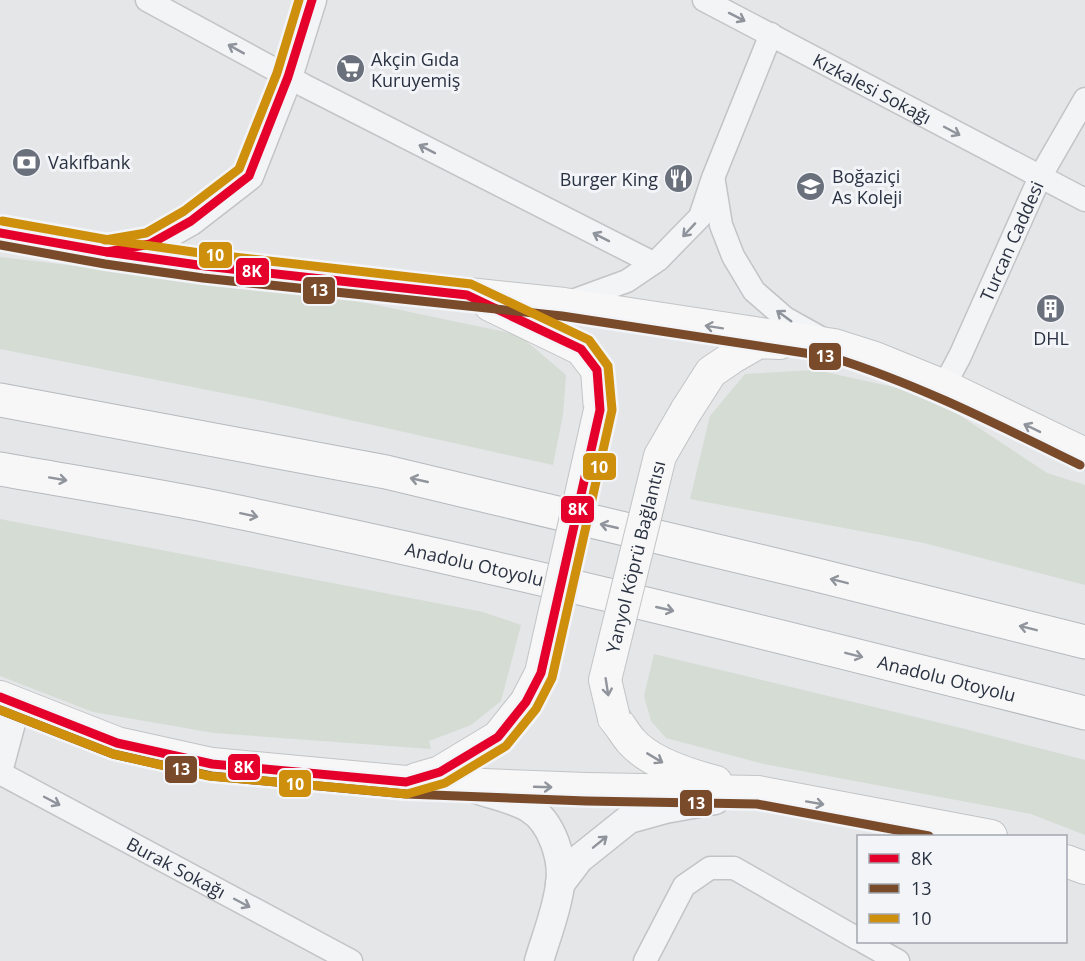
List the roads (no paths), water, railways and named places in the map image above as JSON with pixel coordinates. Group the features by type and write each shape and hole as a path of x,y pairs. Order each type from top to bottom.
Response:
{"highway":[{"path":"0,400 386,472 1085,642"},
{"name":"Anadolu Otoyolu","path":"0,469 201,505 366,539 796,640 1085,713"}],"main road":[{"path":"0,233 205,266 564,304 834,345 875,358 944,386 1085,454"},
{"path":"406,782 440,772 498,737 526,702 541,673 600,410 597,370 581,349 467,295"},
{"name":"Yanyol Köprü Bağlantısı","path":"758,792 689,775 653,758 632,741 614,718 605,680 660,456 711,372 759,342 834,345"},
{"path":"8,700 117,743 212,764 463,785 758,792 981,835"},
{"path":"1067,862 1085,868"}],"street":[{"path":"147,0 288,77 653,263"},
{"path":"107,252 150,244 191,221 249,176 288,77 312,0"},
{"name":"Kızkalesi Sokağı","path":"704,0 1085,200"},
{"path":"564,304 627,281 653,263 700,217 713,178 771,34"},
{"name":"Turcan Caddesi","path":"944,386 960,356 1040,177 1085,99"},
{"path":"713,178 721,225 733,256 754,291 785,318 834,345"},
{"path":"0,764 8,700"},
{"name":"Burak Sokağı","path":"0,773 351,961"},
{"path":"463,785 528,808 542,819 551,831 559,860 561,884"},
{"path":"539,961 561,884 579,859 629,819 665,808 758,792"},
{"path":"645,961 684,886 710,868 734,868 857,938"},
{"path":"866,943 898,961"}],"place":[{"name":"Akçin Gıda Kuruyemiş","path":"350,69"},
{"name":"Vakıfbank","path":"27,162"},
{"name":"Burger King","path":"679,179"},
{"name":"Boğaziçi As Koleji","path":"811,186"},
{"name":"DHL","path":"1051,309"}]}
